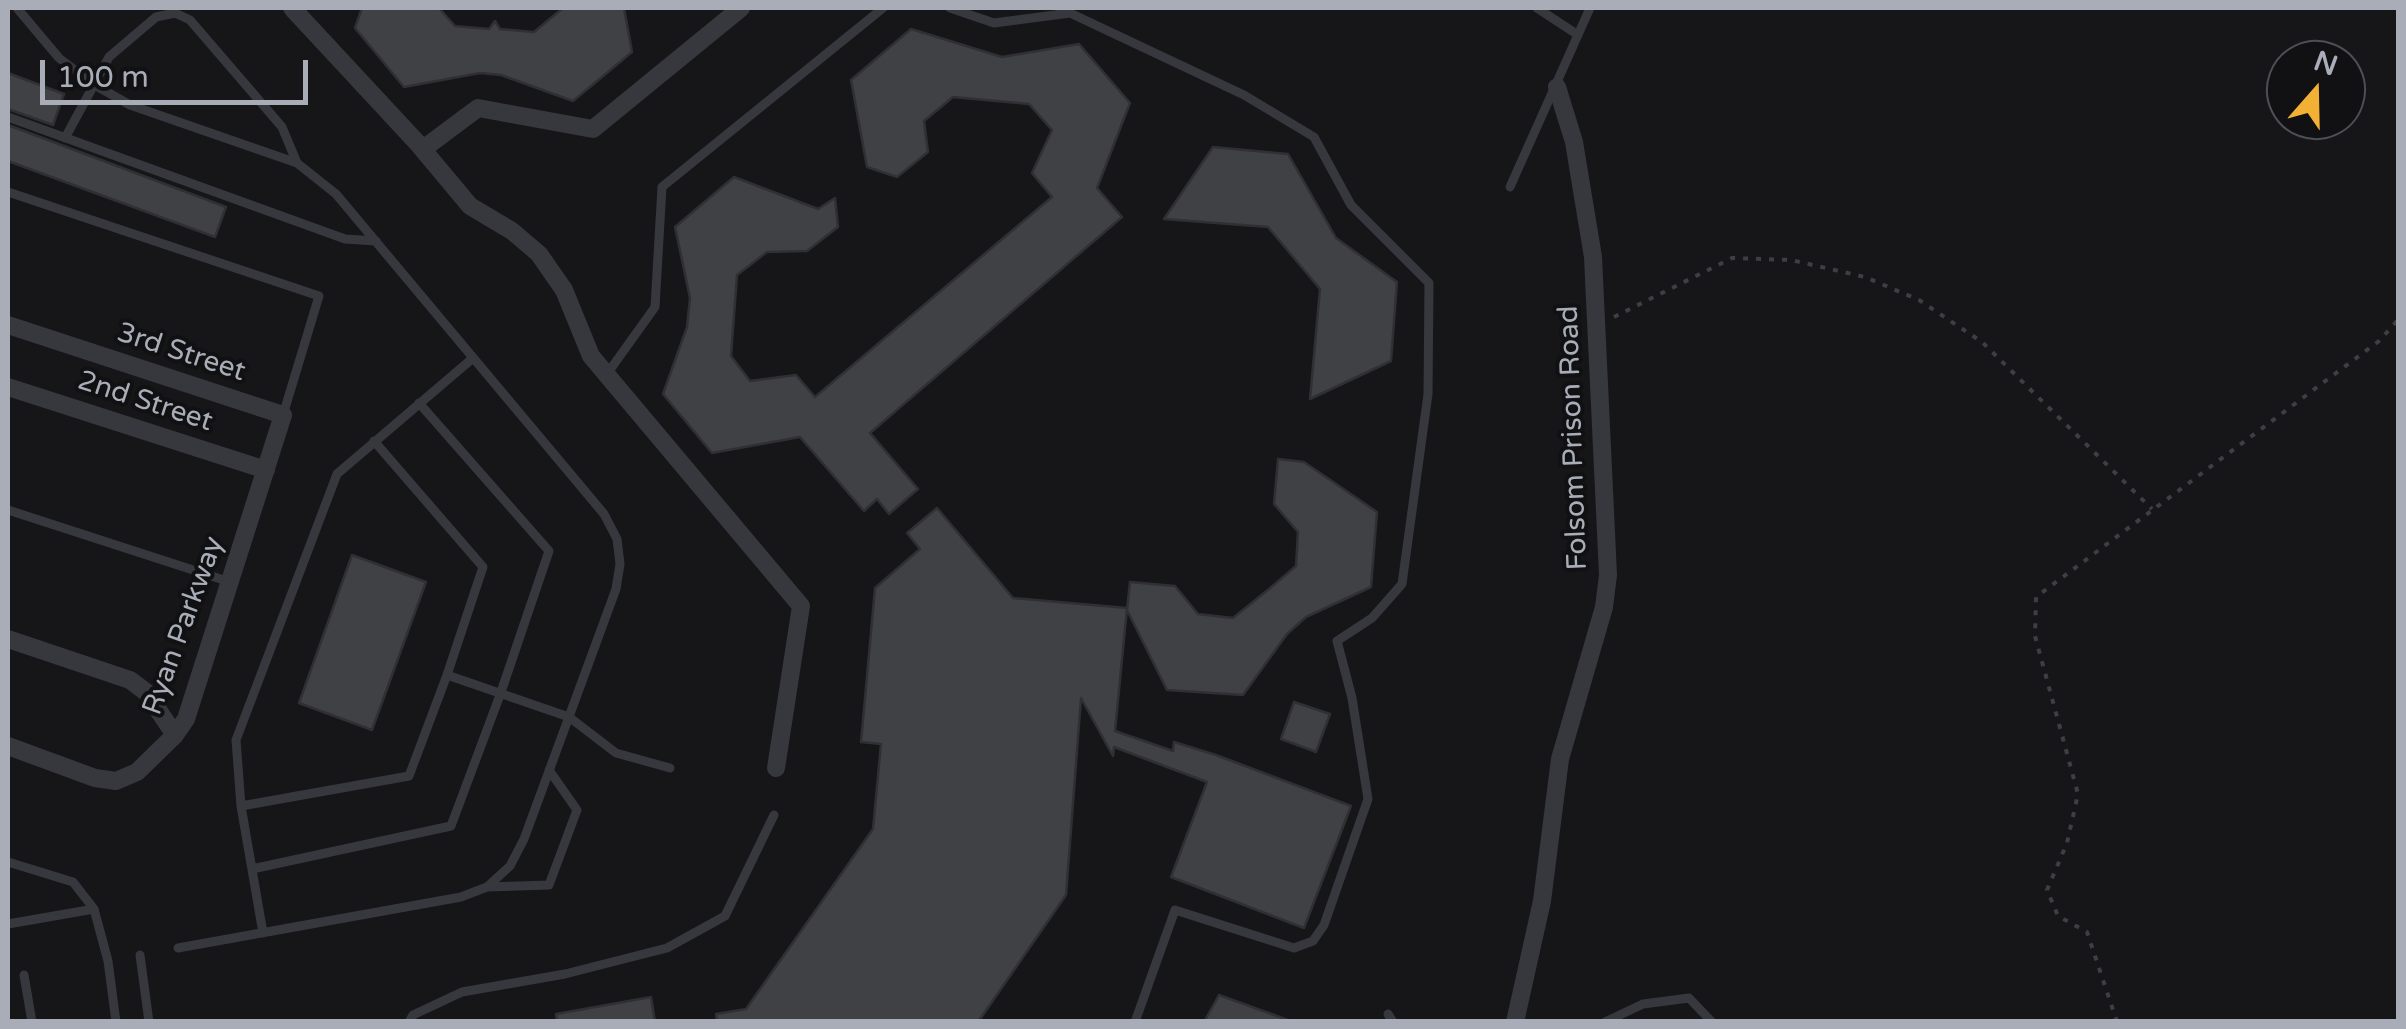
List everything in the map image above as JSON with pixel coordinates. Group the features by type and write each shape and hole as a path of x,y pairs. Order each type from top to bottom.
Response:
{"street":[{"path":"292,8 470,206 512,231 539,254 564,290 591,356 801,606 776,768"},
{"path":"414,140 424,149 478,108 592,129 740,8"},
{"name":"Folsom Prison Road","path":"1515,1022 1542,902 1560,759 1594,643 1608,575 1597,326 1586,199 1557,86"},
{"name":"3rd Street","path":"8,325 283,415"},
{"name":"2nd Street","path":"8,387 266,470"},
{"path":"266,470 283,415"},
{"name":"Ryan Parkway","path":"8,746 95,778 116,781 137,772 175,735 186,719 266,470"},
{"path":"8,639 130,680 146,692 175,735"}],"lane":[{"path":"17,8 59,58 93,84 130,105 297,163 336,194 604,514 617,539 620,564 616,588 510,866 487,887"},
{"path":"607,374 655,308 662,187 882,8"},
{"path":"950,8 994,22 1070,14 1244,94 1314,137 1351,205 1429,283 1428,394 1402,584 1372,618 1338,641 1352,698 1368,799 1324,925 1313,942 1294,948 1174,910 1135,1022"},
{"path":"1537,8 1578,35"},
{"path":"1510,187 1590,8"},
{"path":"66,138 93,84 121,47 156,17 174,13 190,20 282,127 297,163"},
{"path":"8,116 345,240 376,241"},
{"path":"8,192 319,296 283,415"},
{"path":"263,933 241,806 236,740 338,474 474,358"},
{"path":"252,869 452,826 500,695 548,551 419,403"},
{"path":"241,806 410,776 447,675 483,566 374,441"},
{"path":"8,510 230,582"},
{"path":"447,675 569,717 616,753 670,768"},
{"path":"178,948 461,896 487,887 548,885 577,810 549,770"},
{"path":"409,1022 412,1015 462,992 564,974 667,948 725,916 774,815"},
{"path":"8,862 74,882 94,909 108,960 116,1022"},
{"path":"8,924 94,909"},
{"path":"140,955 150,1022"},
{"path":"24,975 32,1022"},
{"path":"1605,1022 1644,1004 1688,998 1712,1022"}],"path":[{"path":"1597,326 1732,258 1791,260 1865,276 1919,300 1982,342 2152,508"},
{"path":"2117,1022 2087,932 2058,916 2047,890 2066,843 2078,794 2035,636 2036,597 2044,586 2379,340 2398,320"}],"building":[{"path":"362,8 439,8 455,26 489,29 495,21 500,29 534,32 563,8 624,8 632,52 573,101 501,75 480,73 404,87 355,28"},
{"path":"911,29 1002,57 1079,44 1130,103 1097,188 1122,217 870,433 918,489 889,514 877,499 864,511 800,437 712,453 663,394 687,327 690,298 675,227 734,177 818,209 835,198 838,227 807,251 767,252 737,275 731,356 750,381 796,375 815,397 1052,197 1032,173 1052,130 1029,104 953,97 924,121 928,152 897,177 867,167 851,80"},
{"path":"8,73 64,94 53,125 8,109"},
{"path":"8,125 226,207 215,237 8,161"},
{"path":"1213,147 1288,154 1336,238 1397,282 1391,361 1310,399 1320,289 1268,227 1164,219"},
{"path":"1278,459 1304,462 1377,512 1371,587 1306,617 1287,634 1243,695 1167,690 1127,610 1130,582 1175,586 1198,614 1233,618 1269,589 1296,566 1298,532 1274,504"},
{"path":"937,508 1013,598 1127,608 1115,731 1173,751 1174,742 1216,755 1351,806 1304,928 1171,877 1207,782 1114,747 1113,756 1081,698 1066,895 978,1022 717,1022 716,1014 746,1009 873,829 881,744 861,742 875,588 920,549 907,533"},
{"path":"352,555 426,582 372,730 299,703"},
{"path":"1294,702 1330,714 1316,752 1281,739"},
{"path":"1219,995 1288,1020 1204,1022"},
{"path":"651,997 655,1022 557,1022 556,1014"}]}
